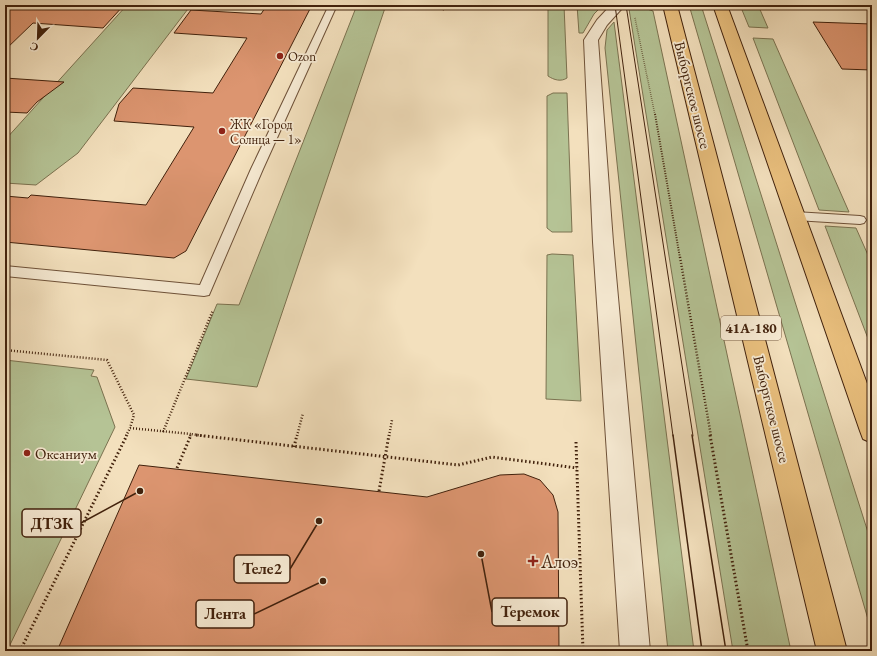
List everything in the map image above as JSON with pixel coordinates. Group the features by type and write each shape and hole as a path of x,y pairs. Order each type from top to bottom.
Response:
{"main road":[{"name":"Выборгское шоссе","path":"670,5 832,651"},
{"path":"720,5 795,216 867,408 872,431"}],"street":[{"path":"625,8 602,23 591,40 602,235 635,651"}],"lane":[{"path":"5,271 204,291 257,169 333,5"},
{"path":"795,216 860,220"}],"path":[{"path":"440,5 444,11"},
{"path":"625,8 648,75 748,651"},
{"path":"163,432 216,302 204,291"},
{"path":"5,350 107,360 134,415 130,428 20,651"},
{"path":"294,447 303,413"},
{"path":"379,491 392,420"},
{"path":"130,428 458,465 492,457 576,468"},
{"path":"177,468 191,434"},
{"path":"576,442 583,651"}],"green space":[{"path":"127,5 191,5 78,153 36,185 5,183 5,140"},
{"path":"357,5 386,5 257,387 186,379 217,304 239,305"},
{"path":"548,5 564,5 567,78 562,80 548,76"},
{"path":"577,5 603,5 594,14 583,33 579,33"},
{"path":"689,5 701,5 872,545 872,633"},
{"path":"740,5 758,5 768,28 749,27"},
{"path":"641,7 653,11 791,651 733,651 629,9"},
{"path":"614,22 694,651 668,651 605,48 607,30"},
{"path":"753,38 773,39 849,212 819,210"},
{"path":"553,93 567,93 572,232 552,232 547,228 547,96"},
{"path":"825,226 856,228 872,264 872,349"},
{"path":"547,255 573,255 581,401 546,399"},
{"path":"5,360 94,370 91,376 97,377 115,427 7,651 5,651"}],"building":[{"path":"5,5 124,5 103,28 33,23 5,50"},
{"name":"ЖК «Город Солнца — 1»","path":"267,5 312,5 186,251 174,258 5,242 5,196 28,198 31,195 146,205 194,127 114,121 119,104 133,88 213,93 247,38 174,33 191,10 261,14"},
{"path":"813,22 872,24 872,70 842,69"},
{"path":"5,78 64,82 37,102 27,113 5,112"},
{"path":"139,465 427,497 500,475 524,474 540,480 553,495 558,512 559,651 57,651"}],"tram line":[{"path":"615,5 673,436"},
{"path":"626,5 693,436"},
{"path":"673,435 702,651"},
{"path":"692,435 726,651"}],"place":[{"name":"Ozon","path":"280,56"},
{"name":"ЖК «Город Солнца — 1»","path":"222,131"},
{"name":"Океаниум","path":"27,453"},
{"name":"ДТЗК","path":"140,491"},
{"name":"Теле2","path":"319,521"},
{"name":"Теремок","path":"481,554"},
{"name":"Алоэ","path":"533,561"},
{"name":"Лента","path":"323,581"}]}
